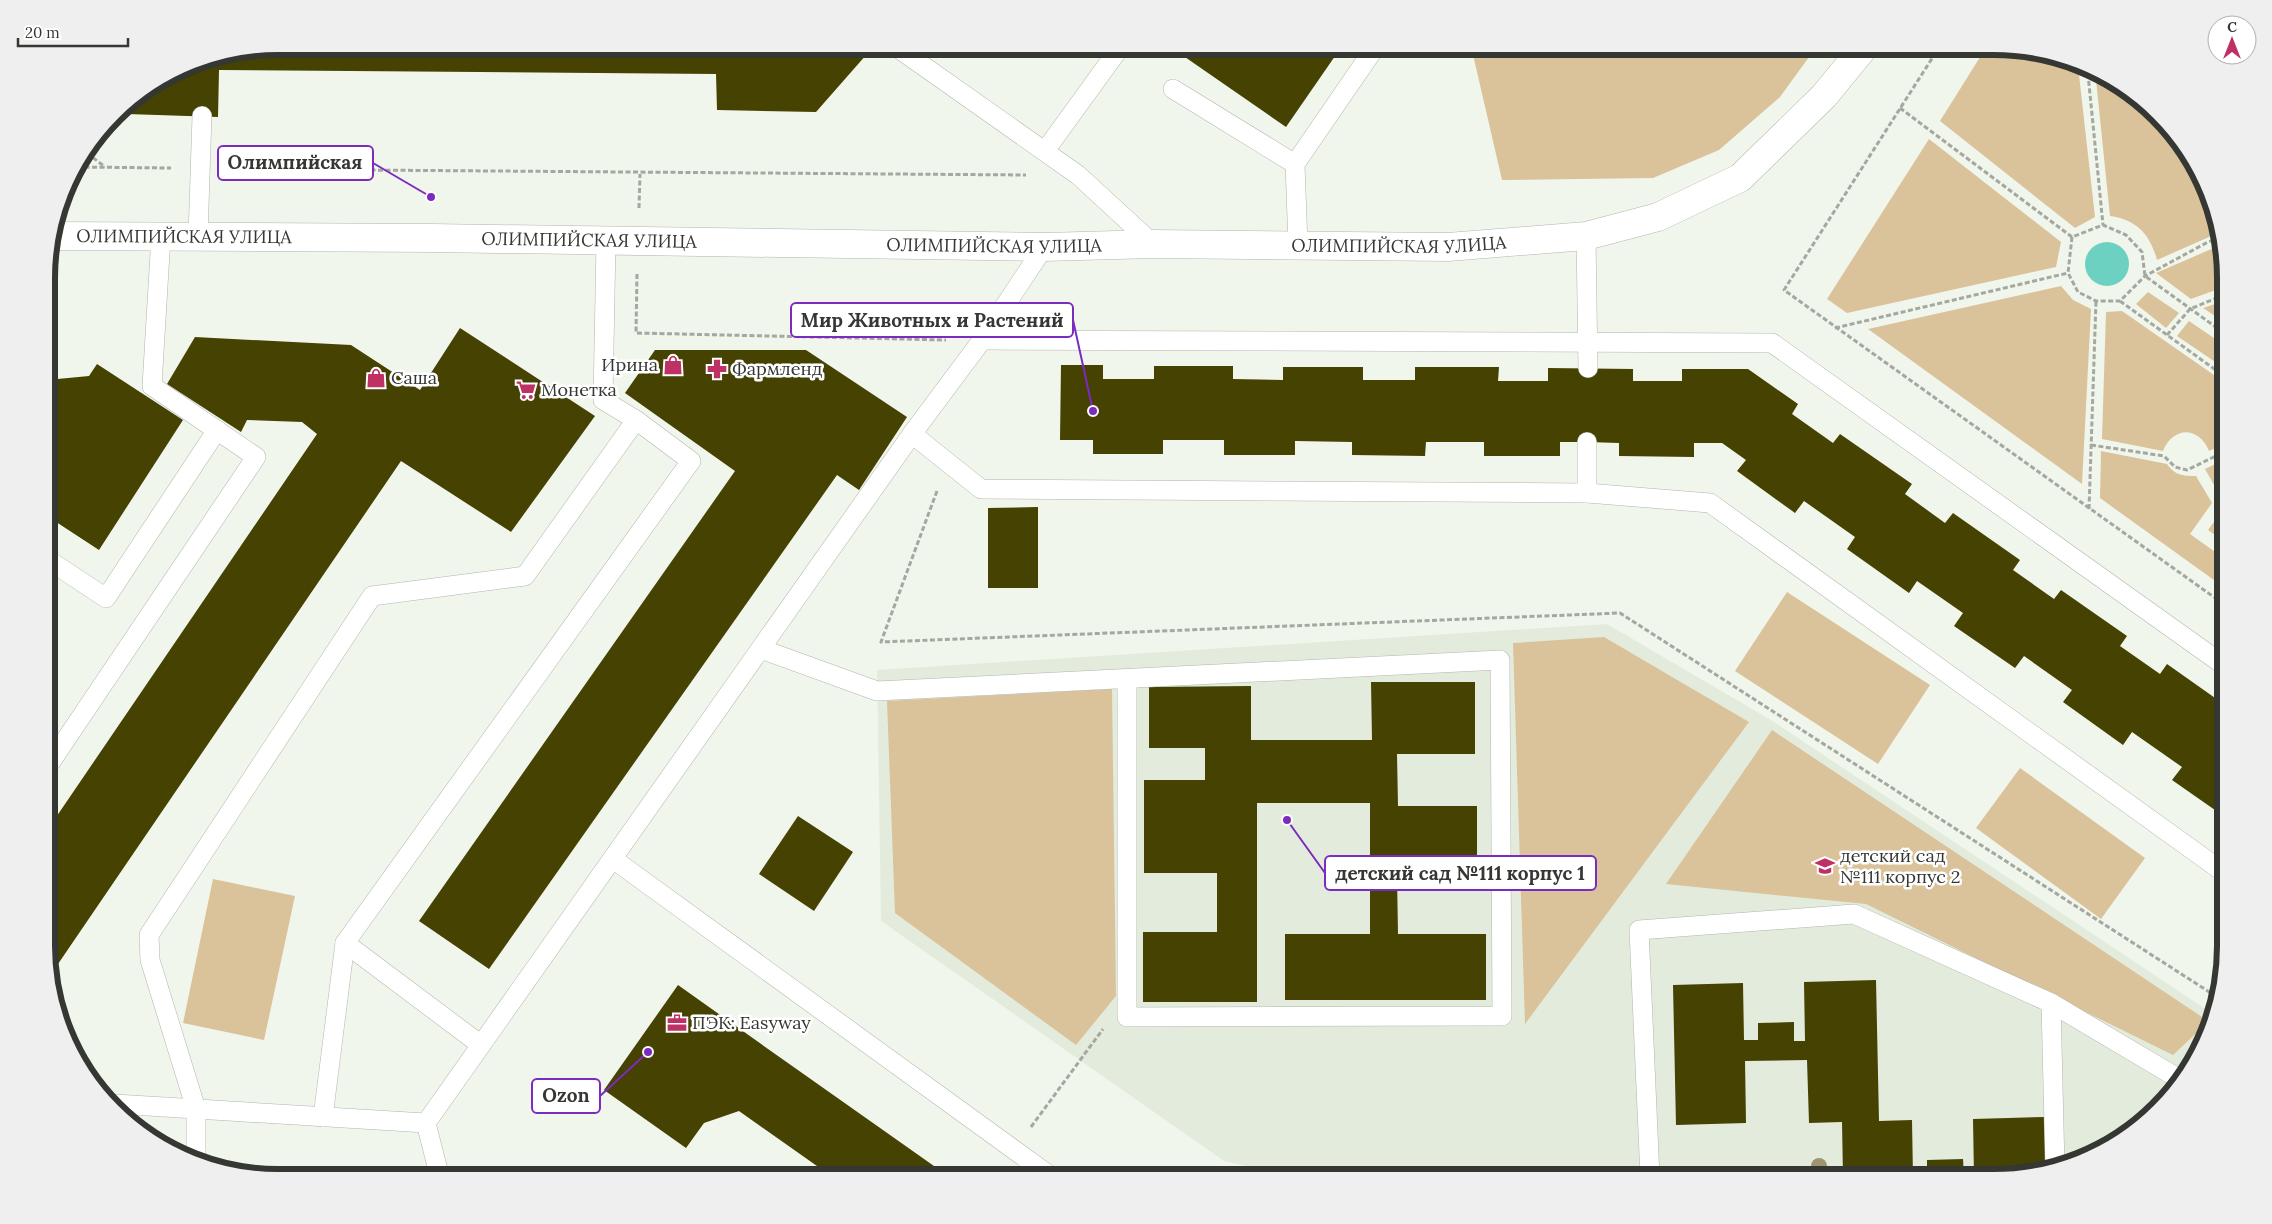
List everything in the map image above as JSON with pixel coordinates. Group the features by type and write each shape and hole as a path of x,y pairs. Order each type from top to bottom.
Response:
{"street":[{"name":"ОЛИМПИЙСКАЯ УЛИЦА","path":"59,236 198,236 1044,247 1153,244 1448,247 1586,236 1658,217 1740,178 1824,96 1858,55"}],"lane":[{"path":"908,55 1078,175 1153,244"},
{"path":"1045,151 1114,55"},
{"path":"1298,245 1294,164 1370,55"},
{"path":"1173,89 1294,164"},
{"path":"198,236 202,116"},
{"path":"55,756 256,457 152,386 161,236"},
{"path":"1586,236 1588,368"},
{"path":"323,1117 345,943 692,460 636,420 603,400 606,242"},
{"path":"438,1169 426,1123 912,434 982,340 1044,247"},
{"path":"982,340 1588,344 1772,343 2217,660"},
{"path":"196,1153 196,1110 150,960 149,935 372,596 525,576 636,420"},
{"path":"55,564 106,598 217,430"},
{"path":"912,434 981,489 1587,493 1710,503 2217,868"},
{"path":"1587,442 1587,493"},
{"path":"761,649 877,692 1127,679 1500,660 1502,1016 1127,1018 1127,679"},
{"path":"613,859 1042,1169"},
{"path":"1650,1169 1639,930 1854,914 2051,1004 2175,1076"},
{"path":"345,943 481,1045"},
{"path":"2051,1004 2055,1160"},
{"path":"120,1104 426,1123"}],"path":[{"path":"1934,55 1784,290 2217,599"},
{"path":"2088,76 2103,225"},
{"path":"1900,108 2072,237"},
{"path":"91,156 105,167"},
{"path":"84,167 1029,175"},
{"path":"2072,237 2103,225 2126,235 2142,252 2145,276 2217,328"},
{"path":"2072,237 2068,273 2078,292 2096,301 2120,301 2217,371"},
{"path":"2120,301 2145,276 2214,240"},
{"path":"638,242 636,333 982,340"},
{"path":"1835,328 2068,273"},
{"path":"2167,335 2190,309 2217,298"},
{"path":"2089,509 2096,301"},
{"path":"2091,445 2164,456 2175,467 2187,470 2217,455"},
{"path":"1014,1149 1127,997"}],"shaded area":[{"path":"1473,55 1810,55 1780,97 1719,150 1653,178 1502,180"},
{"path":"1981,55 2009,55 2038,59 2079,72 2095,217 2075,228 1940,121"},
{"path":"2096,80 2141,110 2171,142 2194,179 2205,206 2213,235 2157,260 2150,243 2141,230 2128,221 2110,216"},
{"path":"1929,139 2061,242 2056,267 1847,313 1827,299"},
{"path":"2215,248 2217,290 2191,299 2156,273"},
{"path":"2061,286 2073,300 2091,309 2082,484 1868,329"},
{"path":"2148,292 2179,313 2166,328 2136,304"},
{"path":"2217,303 2217,317 2203,308"},
{"path":"2122,311 2217,377 2217,447 2209,451 2199,437 2193,433 2186,432 2179,433 2173,437 2163,451 2102,439 2106,312"},
{"path":"2189,321 2217,340 2217,363 2177,336"},
{"path":"2101,451 2167,464 2173,471 2179,474 2196,476 2212,503 2190,534 2217,553 2217,582 2100,498"},
{"path":"2217,463 2217,490 2205,469"},
{"path":"2217,518 2217,536 2208,530"},
{"path":"1787,592 1930,685 1878,764 1735,671"},
{"path":"1607,624 1771,720 2207,1010 2187,1058 2171,1082 2152,1104 2130,1123 2093,1146 2066,1157 2038,1165 2009,1169 1260,1169 1224,1161 881,921 877,670"},
{"path":"1604,637 1749,722 1525,1024 1513,643"},
{"path":"1112,689 1116,996 1076,1045 895,913 887,701"},
{"path":"1772,730 2205,1019 2201,1029 2173,1055 1866,904 1666,884"},
{"path":"2020,768 2145,858 2101,919 1976,828"},
{"path":"213,879 295,896 264,1040 183,1023"}],"water":[{"path":"2107,242 2119,246 2125,252 2129,264 2125,276 2119,282 2107,286 2095,282 2089,276 2085,264 2089,252 2095,246"}],"building":[{"path":"263,55 866,55 816,112 717,110 716,74 219,70 218,117 127,114 142,101 179,78 206,67 234,59"},
{"path":"1182,55 1336,55 1286,127"},
{"path":"460,328 595,416 511,532 401,461 58,964 55,962 55,819 317,434 302,422 247,420 241,432 167,384 195,337 351,345 420,390"},
{"path":"655,350 806,350 907,417 859,490 837,475 489,969 419,921 735,471 625,393"},
{"path":"97,364 183,420 99,550 55,521 55,379 89,376"},
{"path":"1061,365 1103,365 1103,379 1154,379 1154,366 1233,366 1233,379 1283,380 1283,367 1363,367 1363,380 1415,380 1415,367 1499,367 1498,381 1548,381 1548,368 1633,369 1633,381 1682,381 1682,369 1748,369 1798,404 1792,414 1833,443 1840,434 1912,484 1905,494 1945,523 1953,513 2020,560 2013,570 2054,599 2061,590 2127,636 2120,646 2160,674 2167,664 2217,699 2217,811 2172,780 2182,767 2132,732 2123,745 2063,702 2072,690 2024,656 2015,668 1954,626 1963,613 1917,581 1909,593 1847,549 1855,537 1804,501 1795,513 1737,471 1746,460 1722,443 1694,443 1694,457 1619,456 1619,443 1587,442 1560,442 1560,456 1484,456 1484,442 1426,442 1425,456 1352,455 1352,442 1295,441 1295,455 1224,455 1224,440 1163,440 1163,454 1093,454 1093,440 1060,440"},
{"path":"1038,507 1038,588 988,588 988,508"},
{"path":"1371,682 1475,682 1475,754 1397,754 1398,806 1477,806 1477,876 1397,876 1398,934 1486,934 1486,1000 1285,1000 1285,934 1370,934 1370,803 1257,803 1257,1002 1143,1002 1143,932 1217,932 1217,873 1144,873 1144,780 1205,780 1205,748 1149,748 1149,687 1251,686 1251,740 1372,740"},
{"path":"798,816 853,852 814,911 759,874"},
{"path":"1876,980 1879,1121 1912,1120 1913,1169 1843,1169 1842,1122 1809,1123 1807,1060 1745,1061 1746,1123 1676,1125 1673,985 1743,983 1744,1040 1758,1040 1758,1023 1794,1022 1794,1041 1805,1041 1804,982"},
{"path":"678,985 938,1169 821,1169 739,1111 704,1123 686,1148 604,1090"},
{"path":"2045,1117 2046,1163 2009,1169 1974,1169 1973,1119"},
{"path":"1963,1159 1964,1169 1927,1169 1927,1160"}],"place":[{"name":"Олимпийская","path":"431,197"},
{"name":"Ирина","path":"673,365"},
{"name":"Фармленд","path":"717,369"},
{"name":"Саша","path":"376,378"},
{"name":"Монетка","path":"526,390"},
{"name":"Мир Животных и Растений","path":"1093,411"},
{"name":"детский сад №111 корпус 1","path":"1287,820"},
{"name":"детский сад №111 корпус 2","path":"1825,866"},
{"name":"ПЭК: Easyway","path":"677,1023"},
{"name":"Ozon","path":"648,1052"}]}
